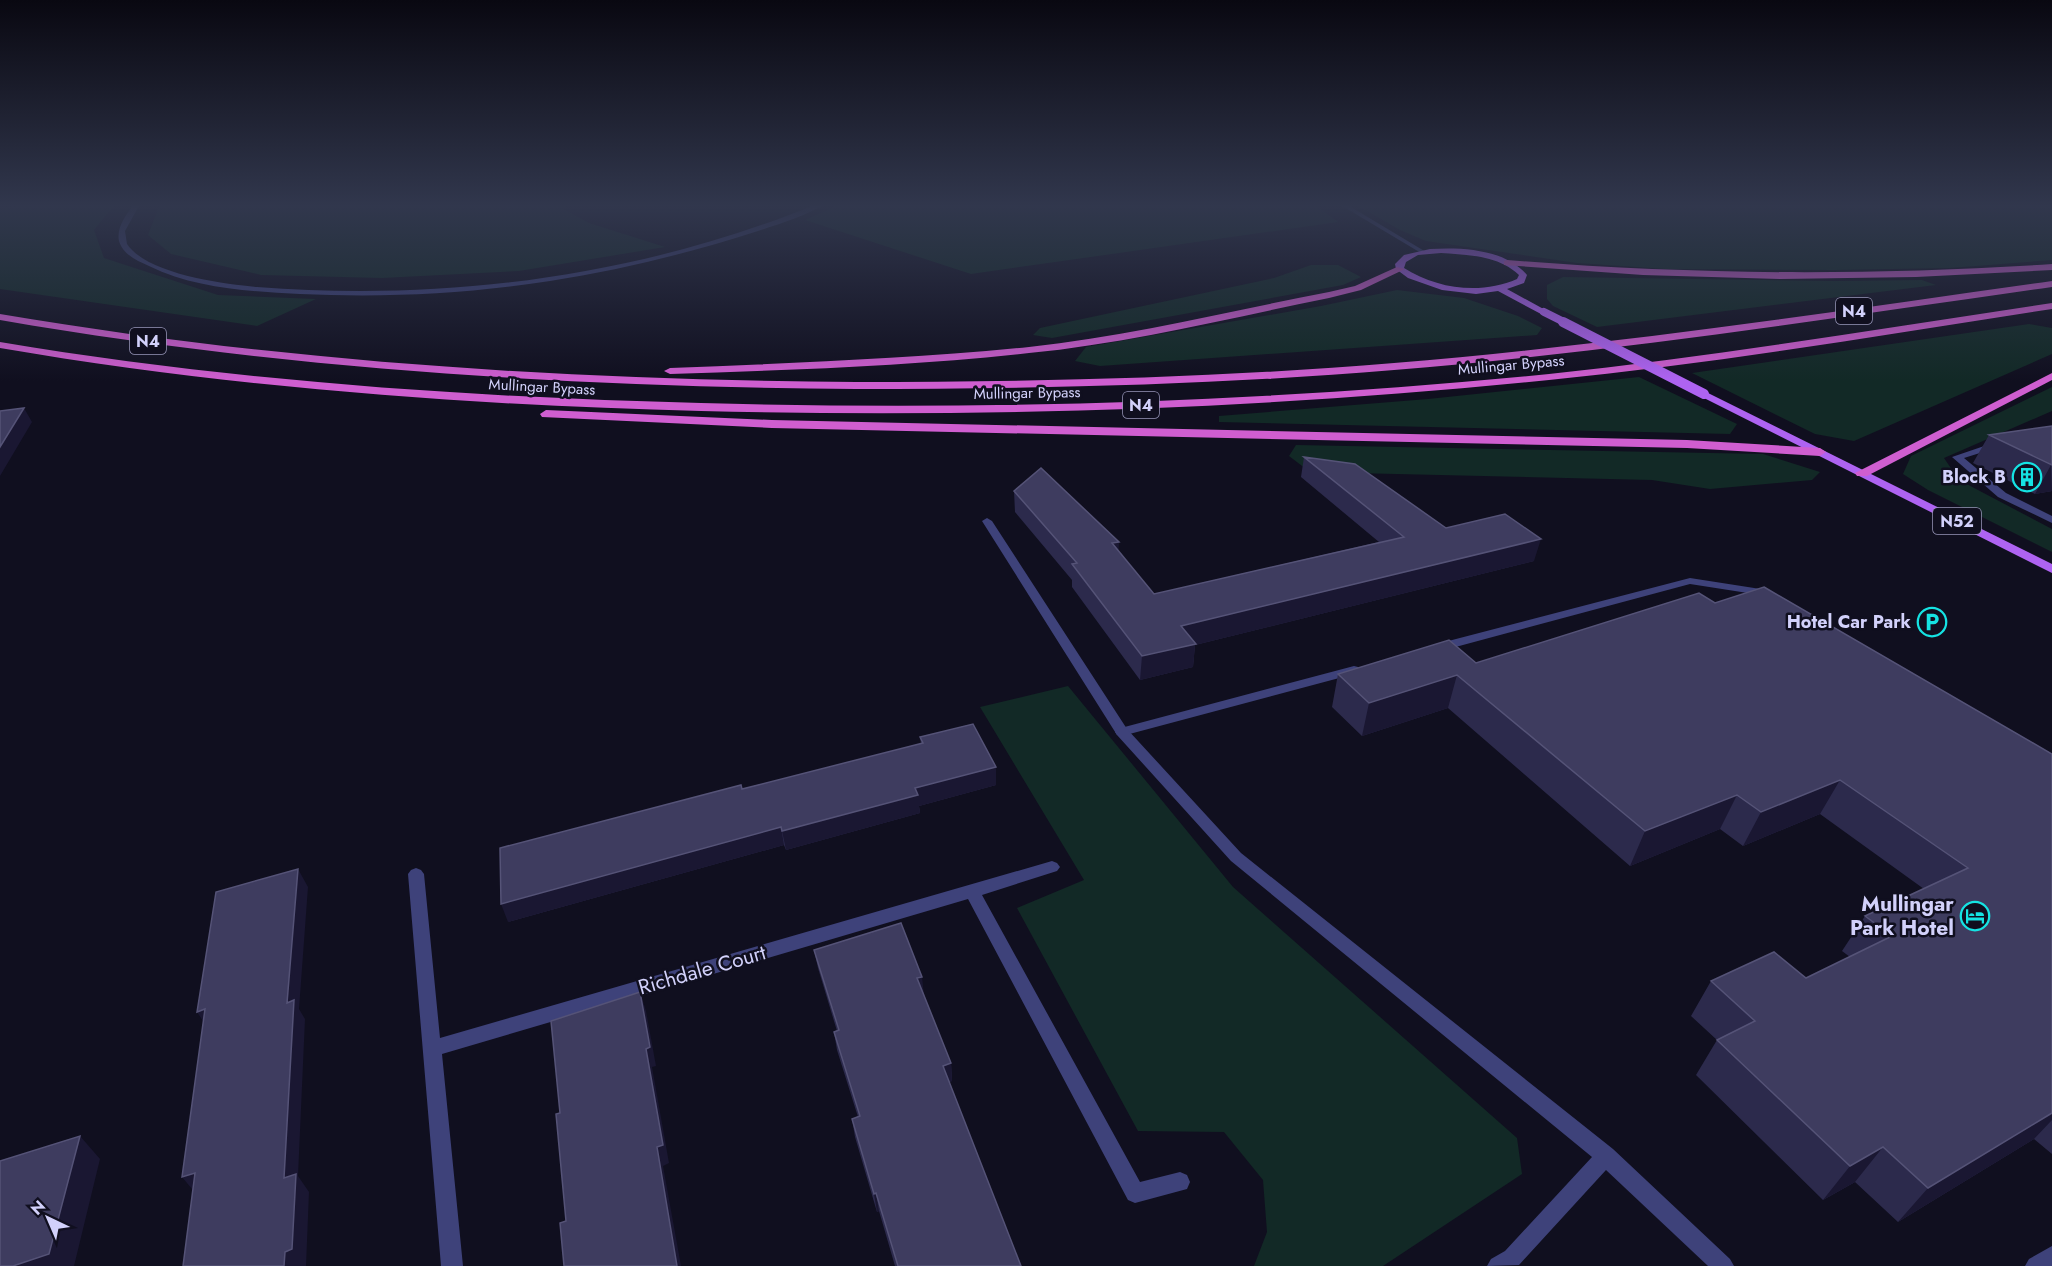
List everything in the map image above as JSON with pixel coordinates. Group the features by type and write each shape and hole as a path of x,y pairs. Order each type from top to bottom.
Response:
{"highway":[{"name":"N4","path":"1509,263 1625,272 1771,278 1952,274 2052,267"},
{"name":"N4","path":"297,359 446,362 582,370 679,371 803,367 931,359 1030,350 1178,325 1358,288 1400,269"},
{"name":"Mullingar Bypass","path":"0,317 77,331 297,359 534,377 916,386 1092,383 1279,374 1474,360 1669,337 2052,284"},
{"name":"Mullingar Bypass","path":"0,345 225,378 543,403 725,408 1012,409 1230,402 1383,392 1552,377 1696,359 2052,306"},
{"path":"1862,473 2052,376"},
{"name":"N4","path":"225,378 250,390 614,418 964,429 1687,444 1820,452"}],"main road":[{"path":"1400,263 1400,269"},
{"path":"1500,289 1521,281 1522,275 1518,269 1508,263"},
{"name":"N52","path":"1400,269 1408,276 1440,287 1461,290 1500,289 2052,570"}],"street":[{"path":"148,263 161,270 226,286 338,294 487,287 586,273 634,263"},
{"path":"2010,441 1957,457 2002,495 2052,520"},
{"path":"987,522 1122,732 1236,857 1605,1156 1723,1266"},
{"path":"1423,651 1690,581 1768,594 1779,600"},
{"path":"1122,732 1365,667"},
{"name":"Richdale Court","path":"431,1048 1052,867"},
{"path":"416,874 452,1266"},
{"path":"972,892 1135,1193 1180,1182"},
{"path":"1498,1266 1512,1258 1605,1156"},
{"path":"2036,1266 2052,1256"}],"green space":[{"path":"0,263 120,263 218,295 316,299 257,326 0,289"},
{"path":"210,263 567,263 519,271 382,278 261,275"},
{"path":"937,263 1048,263 971,274"},
{"path":"1578,263 2013,263 1950,268 1835,270 1666,269"},
{"path":"1311,265 1338,265 1361,277 1343,285 1052,338 1033,335 1040,328 1274,278"},
{"path":"1563,277 1922,280 1936,285 1597,327 1553,306 1547,299 1547,285"},
{"path":"1397,290 1464,298 1518,316 1542,328 1537,335 1100,366 1075,361 1086,347 1321,306"},
{"path":"2029,324 2052,328 2052,354 1854,441 1815,434 1692,373"},
{"path":"1639,377 1737,424 1730,434 1219,422 1219,416 1428,399"},
{"path":"2052,387 2052,411 1944,458 1959,480 2052,529 2052,552 1928,490 1903,474 1911,456"},
{"path":"1296,445 1763,454 1820,472 1812,480 1710,489 1652,480 1310,472 1289,456"},
{"path":"1068,686 1233,887 1517,1138 1522,1174 1383,1266 1254,1266 1267,1232 1263,1180 1224,1132 1138,1131 1017,908 1084,880 980,707"}],"building":[{"path":"24,408 0,447 0,411"},
{"path":"2052,426 2052,465 1989,435"},
{"path":"1304,457 1355,464 1446,528 1505,514 1541,539 1181,626 1196,644 1142,656 1072,564 1077,563 1014,491 1041,468 1119,542 1112,543 1154,594 1404,537"},
{"name":"Mullingar Park Hotel","path":"1764,587 2052,754 2052,1113 1928,1188 1883,1147 1850,1166 1717,1040 1755,1021 1711,981 1774,952 1806,978 1892,936 1865,916 1968,868 1840,780 1761,812 1737,795 1645,831 1457,675 1369,703 1338,674 1449,640 1476,663 1699,593 1715,603"},
{"path":"973,724 996,767 915,788 918,795 782,831 781,827 501,904 500,848 741,785 742,789 923,743 920,737"},
{"path":"298,869 287,1003 294,1000 284,1178 296,1174 292,1249 285,1252 284,1266 183,1266 195,1173 182,1177 205,1009 197,1012 216,892"},
{"path":"901,923 922,977 917,978 951,1063 943,1066 1021,1266 898,1266 852,1119 860,1116 834,1032 839,1030 814,950"},
{"path":"640,992 650,1047 646,1049 663,1145 657,1147 677,1266 564,1266 560,1223 566,1221 556,1114 560,1113 551,1021"},
{"path":"80,1136 49,1254 13,1266 0,1266 0,1161"}],"place":[{"name":"Block B","path":"2027,477"},
{"name":"Hotel Car Park","path":"1932,622"},
{"name":"Mullingar Park Hotel","path":"1975,916"}]}
